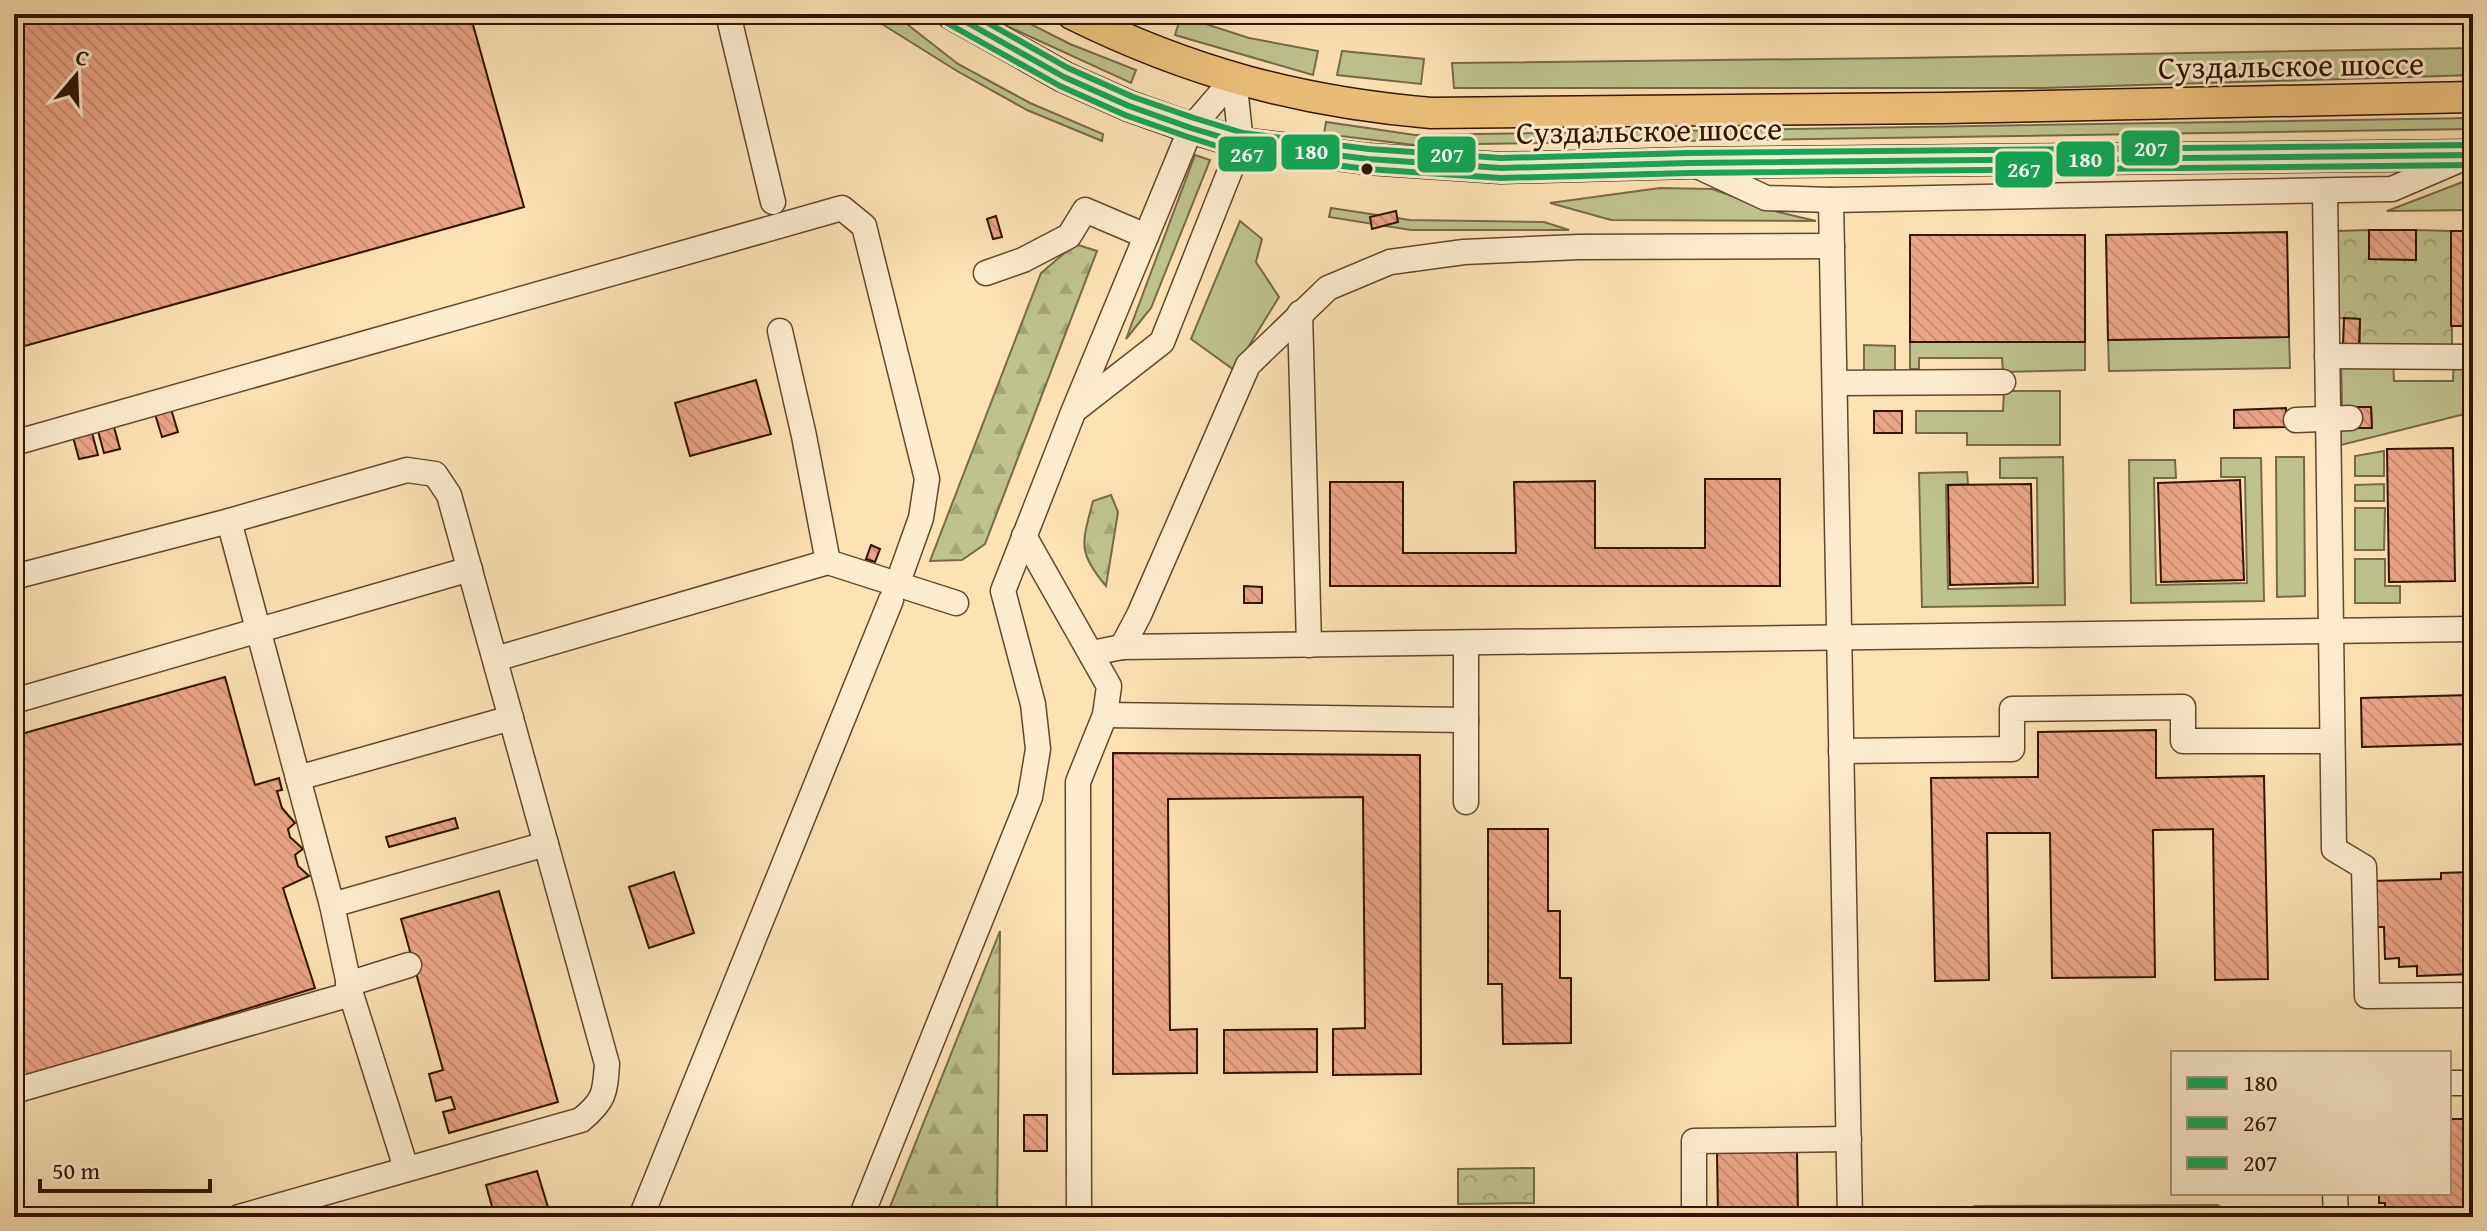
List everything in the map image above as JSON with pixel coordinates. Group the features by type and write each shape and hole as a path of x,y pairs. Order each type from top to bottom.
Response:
{"main road":[{"name":"Суздальское шоссе","path":"952,14 1064,77 1129,106 1191,128 1241,143 1368,159 1501,168 1689,163 2471,156"},
{"name":"Суздальское шоссе","path":"1072,14 1152,51 1234,78 1296,95 1379,109 1431,113 1944,108 2473,97"}],"street":[{"path":"728,14 773,202"},
{"path":"861,1217 1030,797 1038,749 1033,704 1003,591 1191,128 1234,78"},
{"path":"1074,410 1162,342 1241,143 1234,78"},
{"path":"1689,163 1766,198 1831,200 2392,189 2471,156"},
{"path":"2325,191 2327,356 2339,419 2331,631 2334,849 2364,867 2367,996 2473,995"},
{"path":"1831,200 1850,1217"},
{"path":"14,443 842,208 864,226 927,479 921,518 902,571"},
{"path":"986,273 1023,260 1069,236 1085,210 1146,236"},
{"path":"1122,647 1139,615 1248,365 1328,288 1390,262 1464,252 1578,247 1832,246"},
{"path":"1300,313 1309,645"},
{"path":"780,331 828,562"},
{"path":"2327,356 2473,357"},
{"path":"1835,383 2003,382"},
{"path":"2296,420 2339,419"},
{"path":"14,577 229,521 407,470 435,474 449,495 607,1064 606,1089 600,1105 581,1120 239,1217"},
{"path":"229,521 332,905 350,989 406,1168"},
{"path":"1024,536 1109,686 1105,715 1078,782 1079,1217"},
{"path":"495,659 828,562 956,603"},
{"path":"14,701 470,569"},
{"path":"641,1217 891,600"},
{"path":"1092,653 1122,647 2473,629"},
{"path":"1466,643 1466,802"},
{"path":"1841,751 2012,749 2012,709 2183,707 2183,741 2332,741"},
{"path":"1105,715 1466,720"},
{"path":"298,778 511,718"},
{"path":"332,905 546,844"},
{"path":"14,1091 350,989 409,965"},
{"path":"2451,1083 2473,1083"},
{"path":"1694,1217 1694,1141 1849,1139"},
{"path":"2335,1195 2336,1217"}],"green space":[{"path":"866,14 894,14 958,64 1030,103 1103,134 1102,141 1027,110"},
{"path":"981,14 1011,14 1070,44 1136,70 1131,83"},
{"path":"1901,14 2186,14 1907,20"},
{"path":"1181,16 1249,38 1318,51 1313,75 1175,35"},
{"path":"2473,48 2473,75 2043,88 1454,88 1452,63 1902,58"},
{"path":"1342,51 1424,59 1421,84 1337,75"},
{"path":"2473,118 2473,129 1414,145 1324,134 1326,122 1415,135"},
{"path":"1195,155 1210,160 1151,308 1126,339"},
{"path":"2473,178 2473,210 2387,211"},
{"path":"1660,188 1712,189 1778,212 1816,221 1611,220 1550,203"},
{"path":"1331,208 1410,220 1544,222 1569,230 1411,230 1329,217"},
{"path":"1240,221 1262,239 1256,262 1279,297 1234,370 1191,339"},
{"path":"2369,230 2369,259 2415,260 2416,230 2451,231 2452,347 2360,347 2360,319 2337,318 2336,231"},
{"path":"1075,244 1097,251 985,544 962,560 930,561 1041,273"},
{"path":"2289,337 2290,368 2109,371 2108,340"},
{"path":"1910,342 2085,342 2085,370 2003,372 2002,358 1919,358 1919,369 1910,369"},
{"path":"1864,345 1895,346 1895,376 1864,376"},
{"path":"2454,357 2473,357 2473,412 2341,445 2341,428 2372,427 2371,407 2342,408 2341,360 2393,360 2394,381 2453,381"},
{"path":"2004,391 2060,391 2060,445 1967,445 1967,433 1916,433 1916,411 2003,411"},
{"path":"2384,451 2384,476 2355,476 2355,456"},
{"path":"2063,457 2065,605 1922,607 1919,473 1967,472 1968,484 1946,485 1948,589 2038,587 2037,478 2000,478 2000,458"},
{"path":"2276,457 2304,457 2305,596 2277,597"},
{"path":"2221,458 2261,458 2264,601 2131,603 2129,460 2175,460 2176,478 2154,478 2156,585 2247,583 2245,477 2221,477"},
{"path":"2384,484 2384,501 2355,501 2355,485"},
{"path":"1111,495 1118,512 1106,586 1090,564 1084,546 1093,501"},
{"path":"2355,508 2385,508 2384,550 2355,550"},
{"path":"2355,559 2385,559 2385,586 2400,586 2400,603 2355,603"},
{"path":"1000,931 997,1217 886,1217"},
{"path":"1534,1168 1534,1203 1458,1204 1458,1169"},
{"path":"2217,1205 2240,1217 1947,1217 1975,1206"}],"building":[{"path":"470,14 524,207 14,349 14,16"},
{"path":"1389,14 1418,14 1417,21 1388,17"},
{"path":"1396,211 1398,222 1372,229 1370,217"},
{"path":"996,216 1002,237 993,239 987,219"},
{"path":"2369,230 2416,230 2416,260 2369,259"},
{"path":"2451,231 2473,231 2473,326 2451,326"},
{"path":"2287,232 2289,337 2108,340 2106,235"},
{"path":"1910,235 2085,235 2085,342 1910,342"},
{"path":"2344,318 2360,319 2359,345 2343,345"},
{"path":"756,380 771,434 690,456 675,403"},
{"path":"2354,407 2371,407 2372,428 2354,428"},
{"path":"2286,408 2286,427 2234,428 2234,410"},
{"path":"171,409 178,432 162,437 155,414"},
{"path":"1874,411 1902,411 1902,433 1874,433"},
{"path":"114,427 120,449 104,453 98,431"},
{"path":"92,433 98,455 79,459 73,437"},
{"path":"2453,448 2455,581 2389,582 2387,449"},
{"path":"1705,479 1780,479 1780,586 1330,586 1330,482 1403,482 1403,553 1516,553 1514,482 1595,481 1595,548 1705,548"},
{"path":"2240,480 2244,580 2161,582 2158,483"},
{"path":"2031,484 2033,583 1950,585 1948,485"},
{"path":"871,545 880,549 875,562 866,559"},
{"path":"1244,586 1262,587 1262,603 1244,603"},
{"path":"225,677 255,785 279,778 282,790 277,791 282,808 295,823 288,829 290,837 303,849 295,855 298,866 309,876 283,888 315,988 14,1080 14,736"},
{"path":"2473,695 2473,744 2362,747 2361,698"},
{"path":"2156,730 2156,778 2264,776 2268,979 2215,980 2213,829 2153,830 2155,977 2052,978 2050,833 1987,833 1989,980 1935,981 1931,778 2038,777 2038,732"},
{"path":"1113,753 1420,755 1421,1074 1333,1075 1333,1029 1365,1028 1363,797 1168,799 1170,1030 1197,1029 1197,1073 1113,1074"},
{"path":"455,818 458,828 389,847 386,837"},
{"path":"1488,829 1548,829 1548,911 1560,911 1560,978 1571,978 1571,1043 1503,1044 1502,984 1488,984"},
{"path":"674,872 694,933 649,948 629,887"},
{"path":"2473,872 2473,974 2417,976 2417,966 2399,967 2399,958 2385,959 2384,927 2374,927 2373,881 2441,879 2441,873"},
{"path":"499,891 558,1102 449,1133 443,1112 455,1109 451,1097 436,1101 429,1074 443,1070 401,919"},
{"path":"1317,1029 1317,1072 1224,1073 1224,1030"},
{"path":"1024,1115 1047,1115 1047,1151 1024,1151"},
{"path":"2451,1119 2473,1119 2473,1217 2385,1217 2385,1203 2379,1203 2379,1195 2451,1195"},
{"path":"1797,1150 1798,1217 1718,1217 1717,1152"},
{"path":"537,1171 551,1217 495,1217 486,1185"}],"transit line":[{"name":"180","path":"952,14 1064,77 1129,106 1191,128 1241,143 1368,159 1501,168 1689,163 2473,155"},
{"name":"207","path":"972,14 1068,68 1133,97 1194,118 1243,133 1369,149 1501,158 1689,153 2473,145"},
{"name":"267","path":"947,23 1060,86 1125,115 1188,137 1239,153 1367,169 1501,178 1689,173 2473,165"}]}
